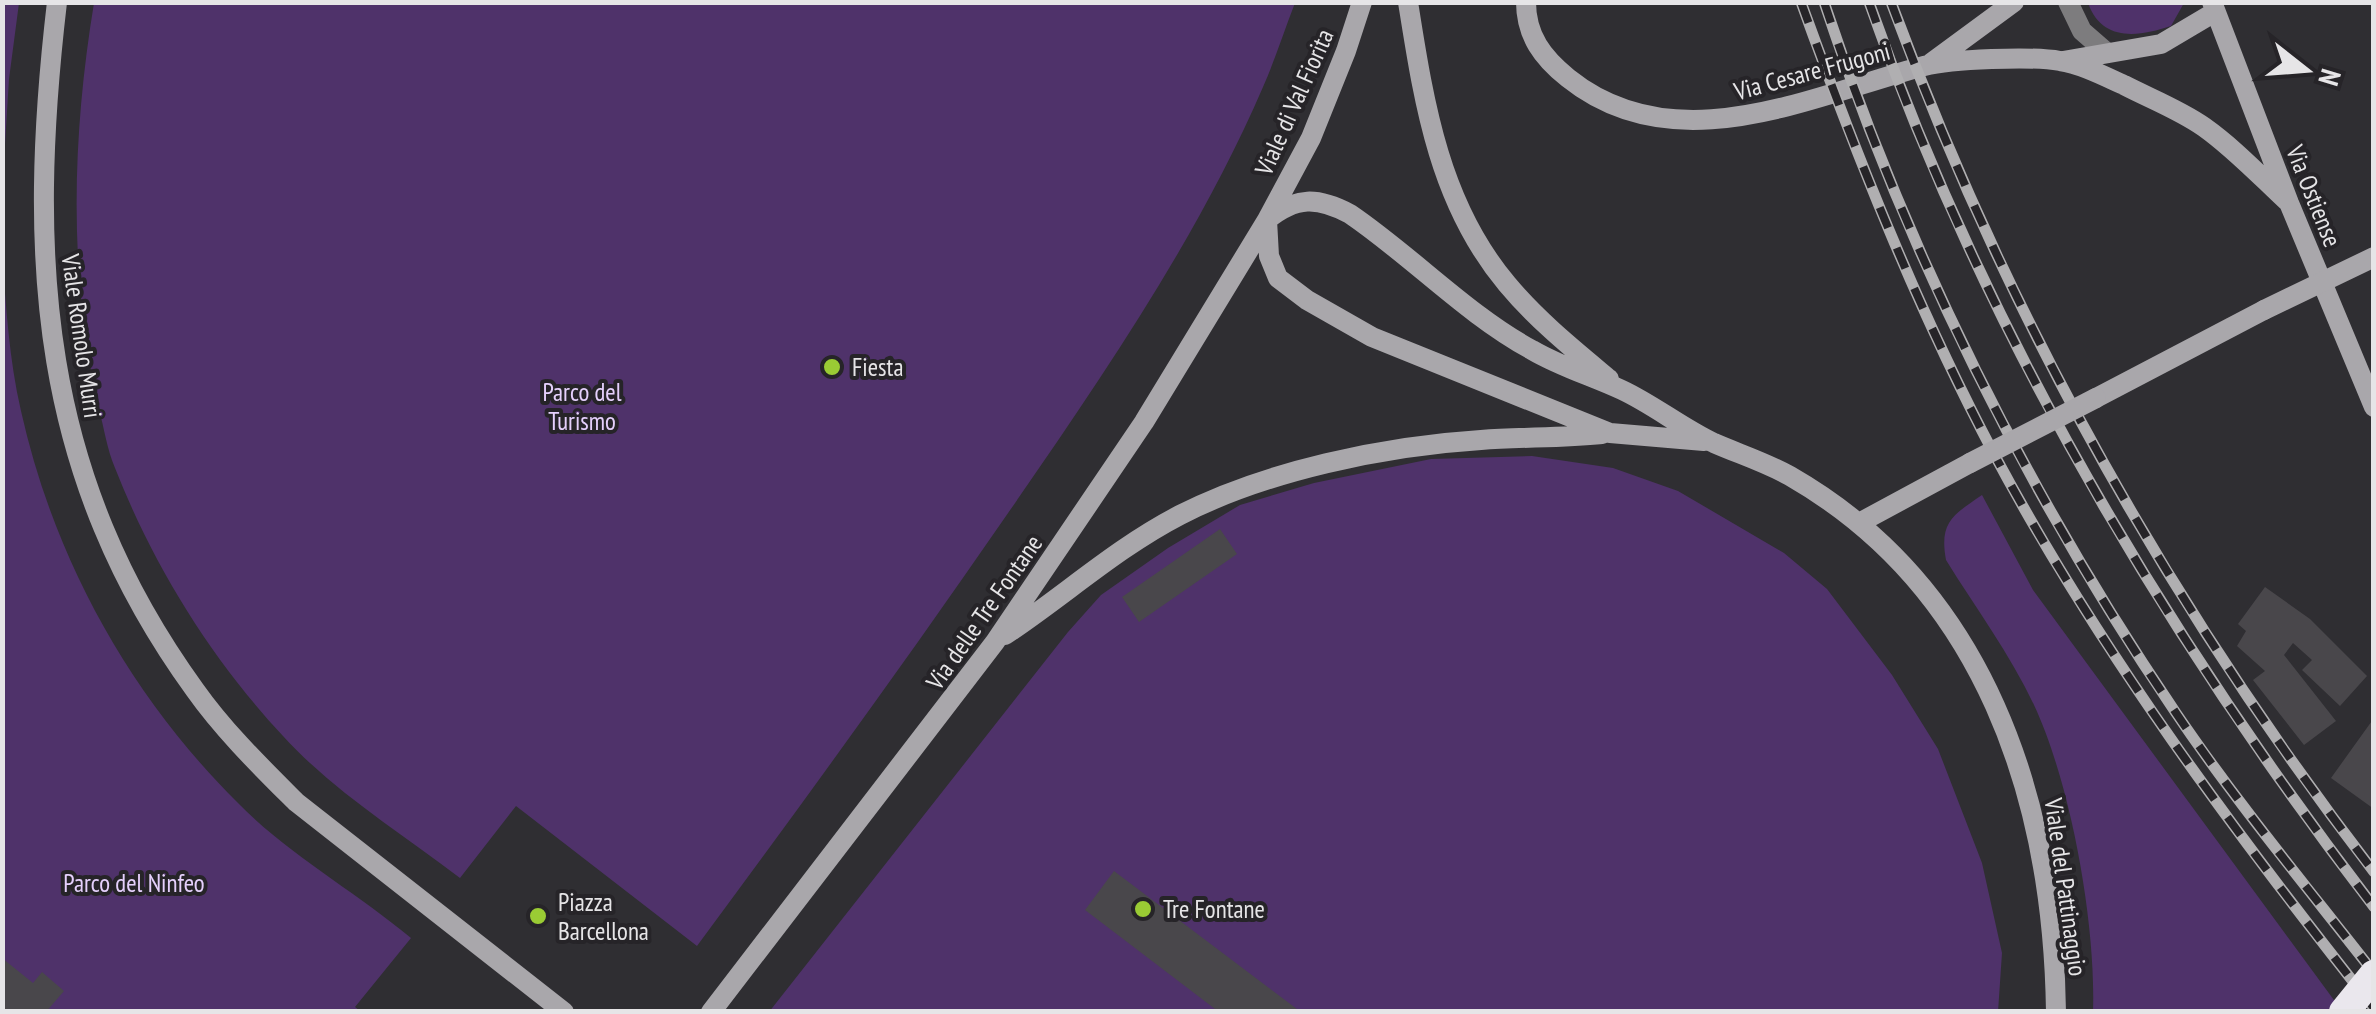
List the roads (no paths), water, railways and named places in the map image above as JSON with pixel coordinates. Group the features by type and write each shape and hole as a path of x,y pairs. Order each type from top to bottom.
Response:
{"highway":[{"path":"2344,1012 2374,975"}],"main road":[{"name":"Viale Romolo Murri","path":"57,2 44,148 44,254 62,399 94,510 144,614 224,727 296,802 564,1012"},
{"name":"Viale di Val Fiorita","path":"1267,220 1311,138 1362,2"},
{"path":"1408,2 1432,134 1446,178 1475,238 1532,311 1622,390"},
{"name":"Via Cesare Frugoni","path":"1526,2 1529,32 1558,70 1606,103 1645,114 1712,120 1751,116 1929,64"},
{"path":"1929,64 2014,2"},
{"path":"1929,64 2010,58 2063,61 2161,44 2213,7"},
{"name":"Via Ostiense","path":"2213,7 2374,408"},
{"path":"2063,61 2116,82 2204,127 2289,204"},
{"path":"1610,433 1372,337 1307,300 1290,289 1274,270 1269,256 1267,220 1300,200 1335,206 1364,224 1502,332 1554,362 1622,390 1711,442 1785,474 1859,523 2264,310 2374,257"},
{"name":"Via delle Tre Fontane","path":"711,1012 995,642 1144,422 1267,220"},
{"path":"995,642 1146,534 1244,488 1298,472 1426,445 1610,433 1711,442"},
{"name":"Viale del Pattinaggio","path":"1859,523 1887,547 1925,591 1971,658 2004,723 2037,830 2053,936 2056,1012"}],"street":[{"path":"2068,2 2082,31 2104,51"}],"railway":[{"path":"1801,2 1866,175 1914,288 1966,399 2035,527 2172,740 2374,1008"},
{"path":"1824,2 1893,188 1933,280 2021,458 2070,545 2199,746 2374,973"},
{"path":"1869,2 1915,124 1967,243 2086,474 2222,696 2374,907"},
{"path":"1891,2 1987,233 2100,455 2229,668 2374,872"}],"place":[{"name":"Fiesta","path":"832,367"},
{"name":"Tre Fontane","path":"1143,909"},
{"name":"Piazza Barcellona","path":"538,916"}],"park label":[{"name":"Parco del Turismo","path":"582,406"},
{"name":"Parco del Ninfeo","path":"134,883"}]}
